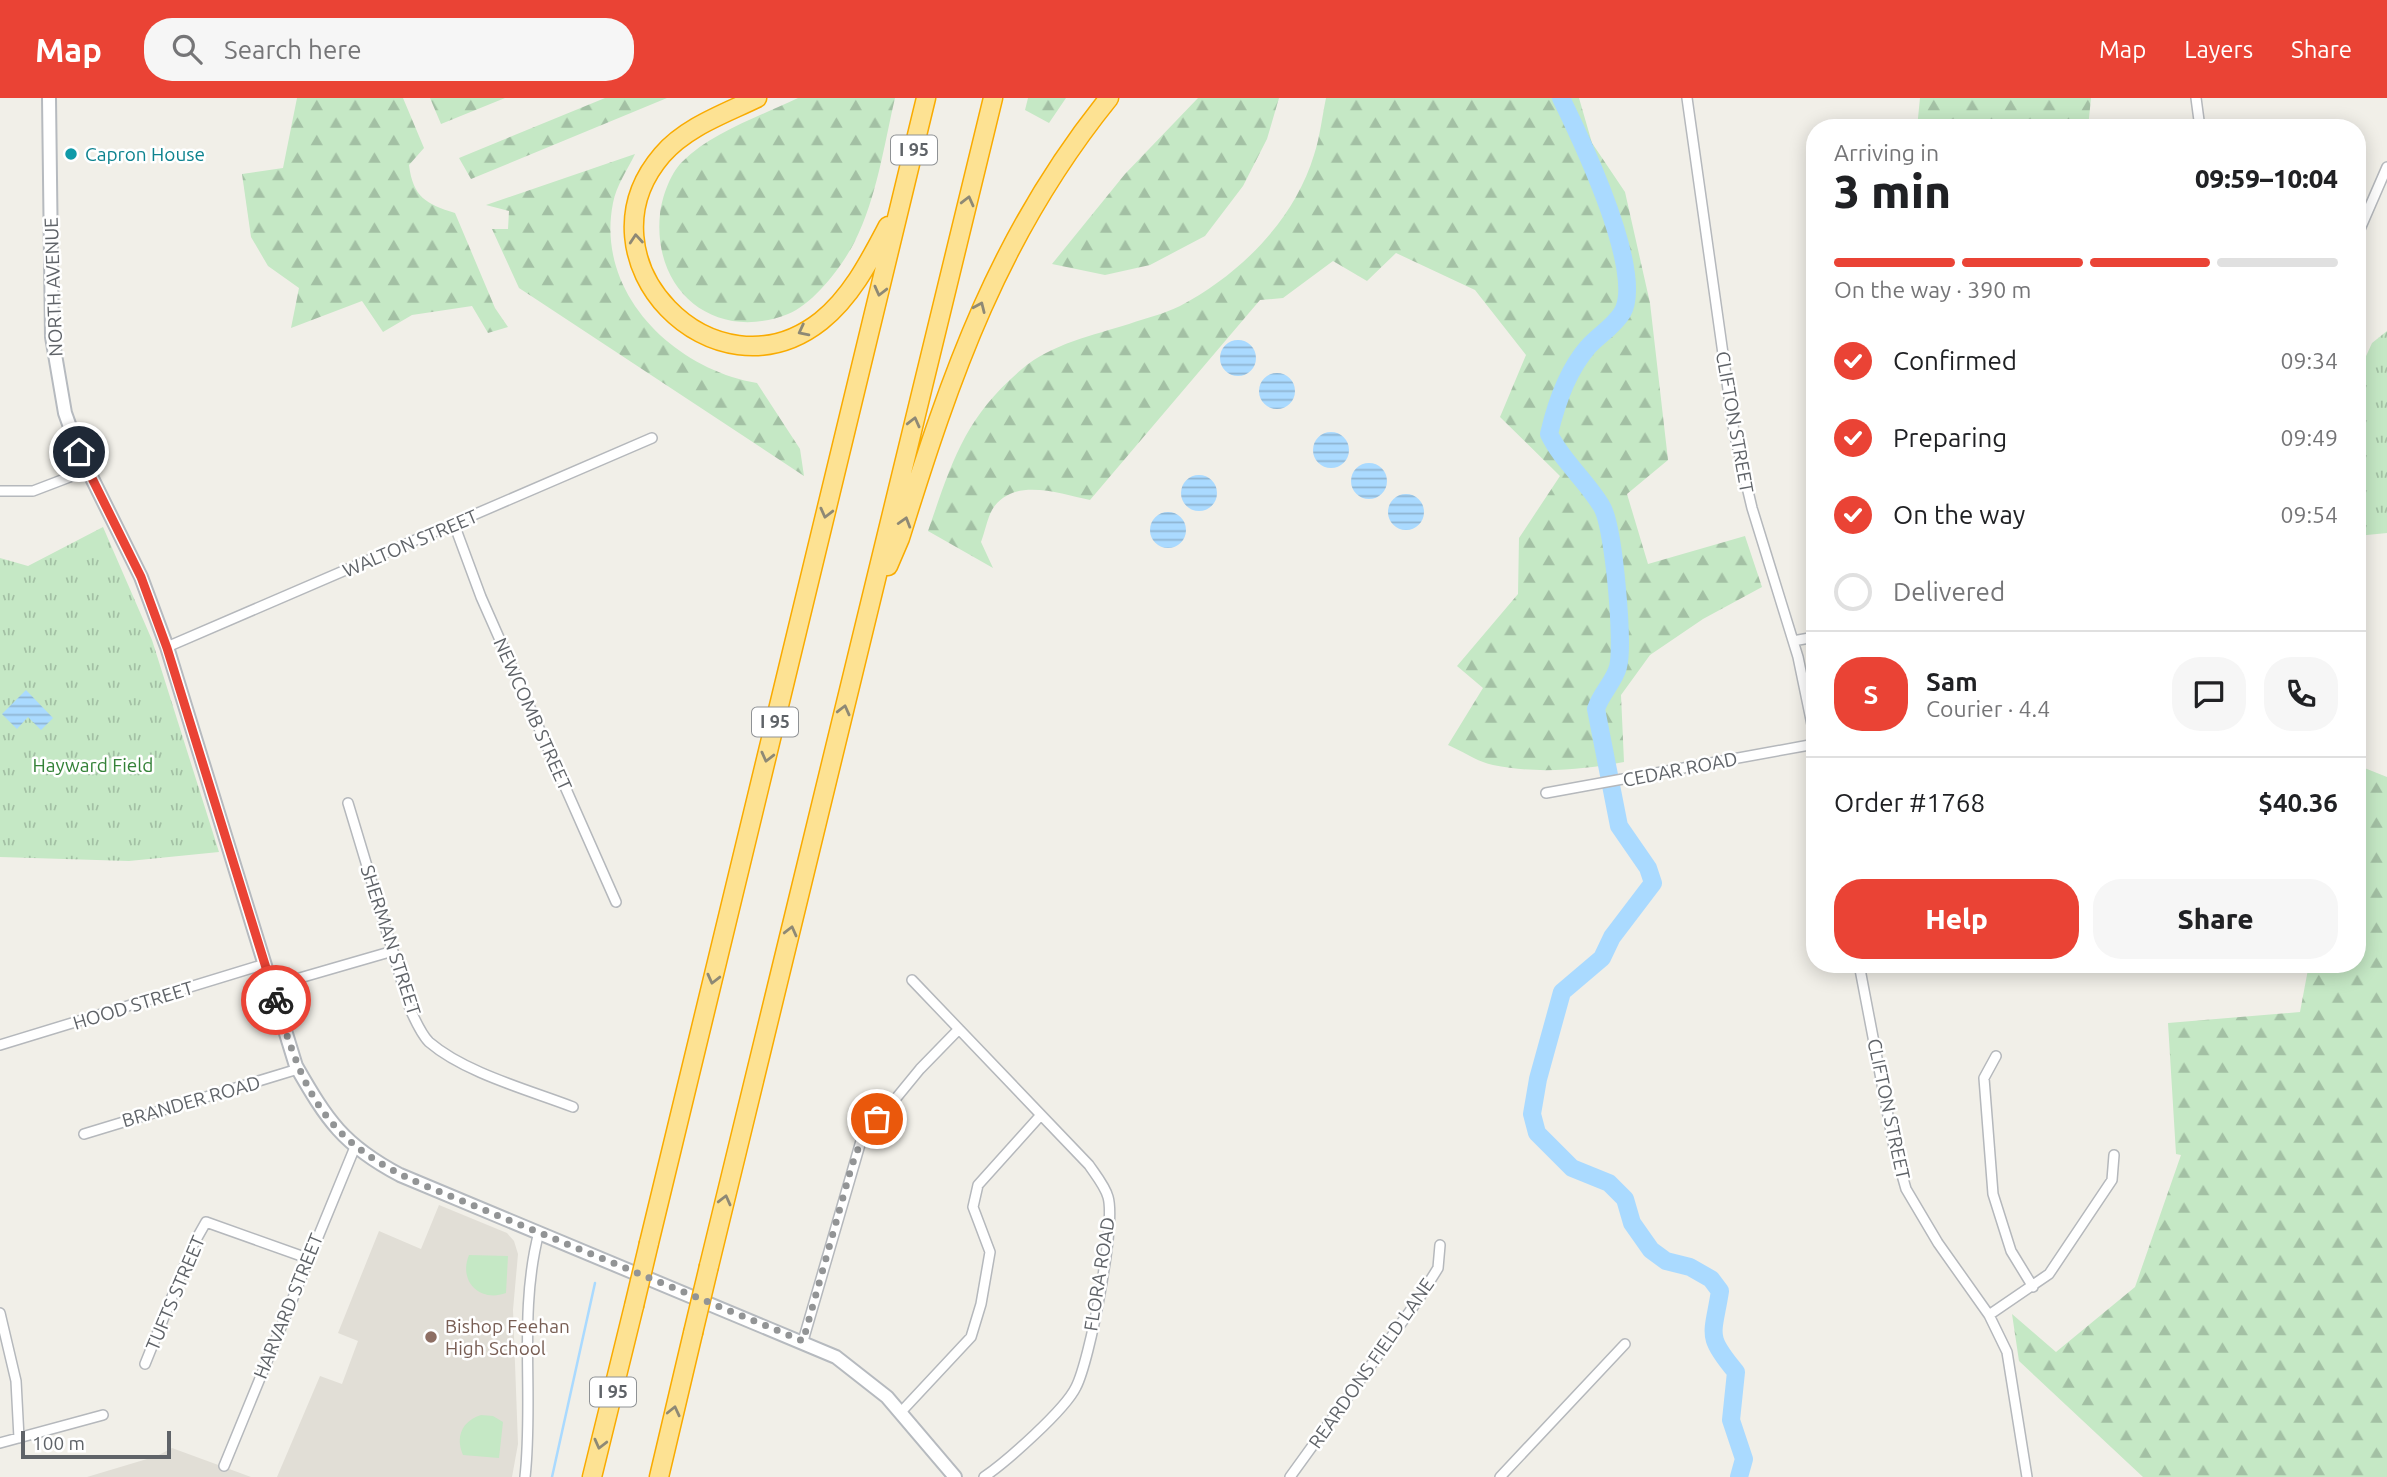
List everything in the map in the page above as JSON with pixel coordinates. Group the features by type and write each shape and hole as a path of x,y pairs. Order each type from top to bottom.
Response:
{"highway":[{"path":"757,98 678,139 653,167 641,192 635,219 638,259 656,296 685,325 716,340 749,345 774,342 810,328 831,312 859,278 901,201"},
{"name":"I 95","path":"592,1477 926,98"},
{"path":"659,1477 993,98"},
{"path":"869,607 900,538 953,376 990,286 1043,189 1109,98"}],"main road":[{"name":"NORTH AVENUE","path":"49,98 52,337 65,413 88,470 141,577 167,648 298,1069 313,1099 355,1147 400,1174 836,1357 862,1375 900,1413 955,1477"}],"street":[{"name":"CLIFTON STREET","path":"1687,98 1734,432 1752,508 1793,641 1806,698"},
{"path":"2196,98 2199,119"},
{"path":"2366,215 2387,167"},
{"name":"WALTON STREET","path":"167,648 652,438"},
{"path":"0,491 33,491 61,483 88,470"},
{"name":"NEWCOMB STREET","path":"454,524 486,608 616,902"},
{"path":"1793,641 1806,639"},
{"name":"CEDAR ROAD","path":"1546,793 1806,746"},
{"name":"SHERMAN STREET","path":"348,803 410,1009 427,1040 447,1055 473,1067 573,1107"},
{"path":"272,986 393,951"},
{"name":"HOOD STREET","path":"0,1045 265,964"},
{"name":"CLIFTON STREET","path":"1861,973 1894,1147 1906,1189 1938,1243 1989,1315 2007,1352 2027,1477"},
{"name":"FLORA ROAD","path":"912,980 1089,1164 1108,1195 1111,1214 1087,1346 1076,1388 1001,1466 984,1477"},
{"path":"803,1341 861,1141 920,1069 959,1029"},
{"path":"1996,1056 1984,1078 1993,1194 2011,1251 2033,1287"},
{"name":"BRANDER ROAD","path":"84,1134 298,1069"},
{"path":"900,1413 971,1337 981,1304 990,1252 973,1207 978,1185 1040,1116"},
{"name":"HARVARD STREET","path":"224,1465 307,1258 355,1147"},
{"path":"1989,1315 2049,1274 2112,1180 2114,1155"},
{"name":"TUFTS STREET","path":"145,1364 193,1245 206,1222 307,1258"},
{"path":"525,1477 530,1417 527,1308 531,1262 539,1231"},
{"name":"REARDONS FIELD LANE","path":"1290,1477 1418,1300 1438,1268 1440,1245"},
{"path":"0,1313 16,1381 19,1438"},
{"path":"1500,1477 1625,1344"},
{"path":"0,1443 103,1415"}],"shaded area":[{"name":"Bishop Feehan High School","path":"439,1205 507,1233 514,1241 518,1254 513,1310 518,1444 512,1477 277,1477 320,1376 342,1384 358,1341 338,1333 379,1231 421,1249"},
{"path":"172,1448 251,1477 87,1477 157,1456"}],"green space":[{"path":"297,98 403,98 424,148 409,165 414,185 423,198 455,213 495,308 508,327 488,333 472,306 412,315 383,332 362,301 291,328 299,288 268,266 251,237 242,174 283,168"},
{"path":"430,98 505,98 441,124"},
{"path":"605,98 667,98 471,179 459,158"},
{"path":"798,98 895,98 879,171 863,224 850,251 835,272 808,302 798,309 761,321 736,321 713,315 694,304 678,287 666,266 660,242 660,214 667,186 682,162 694,151 737,126"},
{"path":"1028,98 1066,98 1049,123 1025,110"},
{"path":"1198,98 1279,98 1267,139 1243,186 1205,236 1150,265 1105,275 1052,264 1125,174"},
{"path":"1326,98 1579,98 1592,143 1625,192 1650,303 1668,460 1627,494 1648,564 1745,536 1762,587 1703,619 1650,655 1621,695 1624,762 1575,769 1509,768 1487,764 1448,745 1483,688 1457,666 1518,594 1519,538 1560,476 1500,417 1526,355 1475,290 1396,253 1367,281 1333,261 1283,298 1260,300 1090,500 1024,490 1001,500 990,514 981,542 993,568 928,531 962,442 986,405 1022,369 1033,360 1059,347 1180,306 1223,279 1262,244 1293,202 1305,179 1316,148"},
{"path":"1920,98 2091,98 2089,119 1918,119"},
{"path":"635,154 619,184 613,203 611,236 616,267 629,296 647,322 670,344 697,362 726,375 757,383 800,449 804,476 519,288 492,229 508,229 509,211 486,205"},
{"path":"2387,331 2387,533 2366,535 2366,356 2372,343"},
{"name":"Hayward Field","path":"103,527 152,640 219,852 129,861 0,857 0,558 28,566"},
{"path":"2366,769 2387,777 2387,1477 2143,1477 2019,1361 2012,1314 2056,1352 2135,1287 2181,1155 2176,1154 2168,1023 2300,1012 2307,973 2366,973"},
{"path":"469,1255 508,1256 506,1293 488,1295 474,1288 466,1273"},
{"path":"481,1415 493,1416 503,1422 499,1458 463,1455 460,1442 462,1430 469,1421"}],"water":[{"path":"1238,340 1251,345 1256,358 1251,371 1238,376 1225,371 1220,358 1225,345"},
{"path":"1277,373 1290,378 1295,391 1290,404 1277,409 1264,404 1259,391 1264,378"},
{"path":"1331,432 1344,437 1349,450 1344,463 1331,468 1318,463 1313,450 1318,437"},
{"path":"1369,463 1382,468 1387,481 1382,494 1369,499 1356,494 1351,481 1356,468"},
{"path":"1199,475 1212,480 1217,493 1212,506 1199,511 1186,506 1181,493 1186,480"},
{"path":"1406,494 1419,499 1424,512 1419,525 1406,530 1393,525 1388,512 1393,499"},
{"path":"1168,512 1181,517 1186,530 1181,543 1168,548 1155,543 1150,530 1155,517"},
{"path":"26,690 53,718 41,730 28,717 17,729 2,714"}],"waterway":[{"path":"1561,98 1608,206 1619,239 1627,294 1622,313 1588,347 1574,366 1559,400 1549,434 1596,498 1606,519 1617,586 1620,655 1616,672 1596,709 1619,826 1648,868 1653,883 1612,937 1602,958 1562,992 1538,1079 1532,1114 1537,1133 1572,1168 1609,1183 1625,1199 1632,1223 1651,1250 1666,1261 1690,1267 1711,1279 1720,1291 1714,1334 1719,1350 1736,1372 1731,1420 1744,1459 1739,1477"},
{"path":"552,1477 595,1283"}],"way so far":[{"path":"276,1000 296,1066 313,1099 333,1126 376,1162 426,1186 803,1341 852,1165 861,1141 877,1119"}],"place":[{"name":"Capron House","path":"71,154"},
{"name":"Bishop Feehan High School","path":"431,1337"}],"route":[{"path":"79,452 141,577 167,648 194,726 276,1000"}]}
